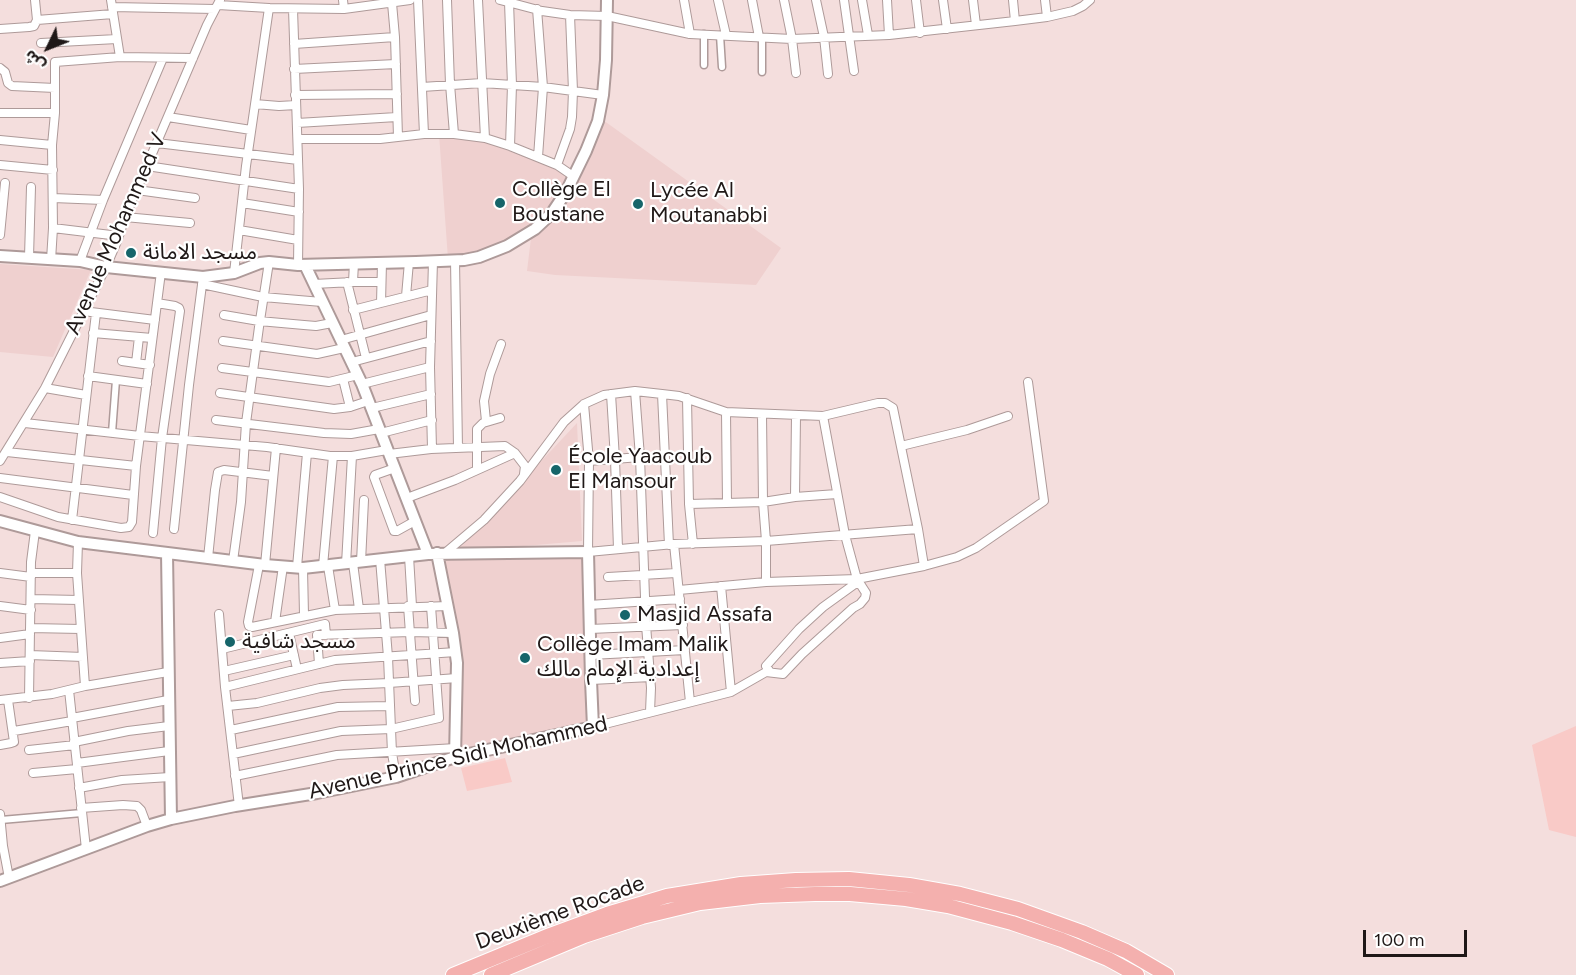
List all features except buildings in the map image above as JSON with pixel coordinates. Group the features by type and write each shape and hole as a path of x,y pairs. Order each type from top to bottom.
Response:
{"highway":[{"name":"Deuxième Rocade","path":"453,975 550,935 607,914 667,896 741,884 849,879 960,894 1018,909 1126,951 1167,975"},
{"name":"Deuxième Rocade","path":"490,975 584,936 642,917 700,903 760,896 815,894 850,894 906,899 948,906 1012,923 1062,940 1108,959 1137,975"}],"street":[{"path":"35,0 37,21"},
{"path":"343,0 344,9"},
{"path":"0,29 31,27 37,21 112,7 218,4 293,9 344,9 410,0"},
{"path":"418,0 424,134"},
{"path":"447,0 454,134"},
{"path":"478,0 484,138"},
{"path":"500,0 570,15 608,16 690,34 792,39 920,33 1047,17 1090,0"},
{"path":"202,280 269,262 301,265 433,261 479,257 507,246 535,229 552,213 563,197 598,121 606,60 607,0"},
{"path":"684,0 690,34"},
{"path":"718,0 723,35 722,67"},
{"path":"752,0 761,37 762,72"},
{"path":"784,0 796,73"},
{"path":"816,0 824,37 828,74"},
{"path":"844,0 854,72"},
{"path":"862,0 868,35"},
{"path":"887,0 890,35"},
{"path":"916,0 920,33"},
{"path":"943,0 946,29"},
{"path":"973,0 976,25"},
{"path":"1012,0 1015,21"},
{"path":"1045,0 1047,17"},
{"path":"510,146 512,1"},
{"path":"392,3 398,137"},
{"name":"Avenue Mohammed V","path":"0,461 45,388 106,267 147,166 218,4"},
{"path":"535,6 543,87 538,157"},
{"path":"112,7 120,57"},
{"path":"234,273 251,130 269,8"},
{"path":"235,776 336,755 455,752 456,652 437,553 416,521 352,362 314,284 301,265 298,240 298,139 293,9"},
{"path":"557,165 570,129 573,91 570,15"},
{"path":"704,34 704,65"},
{"path":"294,44 395,37"},
{"path":"41,43 117,39"},
{"path":"51,260 54,65 56,61 120,57 193,58"},
{"path":"80,261 163,57"},
{"path":"294,69 396,64"},
{"path":"0,68 5,72 8,83 12,86 55,88"},
{"path":"422,87 482,83 543,87 603,95"},
{"path":"295,95 397,94"},
{"path":"255,104 296,105"},
{"path":"0,113 55,113"},
{"path":"168,117 251,130"},
{"path":"297,123 397,117"},
{"path":"298,139 380,138 424,134 454,134 484,138 557,165 573,176"},
{"path":"0,140 52,145"},
{"path":"157,143 298,160"},
{"path":"0,165 52,170"},
{"path":"147,166 299,189"},
{"path":"0,235 5,183"},
{"path":"29,257 31,188"},
{"path":"137,190 195,198"},
{"path":"53,198 103,200"},
{"path":"242,202 299,212"},
{"path":"125,218 190,223"},
{"path":"53,228 119,236"},
{"path":"239,230 298,240"},
{"path":"0,256 80,261 106,267 161,272 202,280 263,297 322,302"},
{"path":"455,260 458,448"},
{"path":"432,449 430,341 433,261"},
{"path":"233,561 244,472 246,423 269,262"},
{"path":"406,296 409,262"},
{"path":"354,263 350,282 353,310 366,358"},
{"path":"381,303 382,263"},
{"path":"0,497 72,520 127,528 132,522 136,466 161,272"},
{"path":"174,529 202,280"},
{"path":"314,284 380,282"},
{"path":"353,310 432,290"},
{"path":"153,533 162,438 180,311 175,306 157,303"},
{"path":"83,311 155,320"},
{"path":"72,520 96,313"},
{"path":"224,315 316,326 332,323"},
{"path":"223,341 317,354 343,344 360,334 431,315"},
{"path":"93,333 152,338"},
{"path":"136,363 139,336"},
{"path":"352,362 430,341"},
{"path":"486,421 484,401 490,374 501,344"},
{"path":"122,361 150,365"},
{"path":"222,368 328,382 343,379 360,380 430,367"},
{"path":"88,376 147,384"},
{"path":"343,379 350,407"},
{"path":"112,433 116,380"},
{"path":"679,590 766,582 858,580 924,566 957,557 976,548 1044,501 1028,382"},
{"path":"45,388 86,395"},
{"path":"437,553 484,520 520,481 564,422 584,404 604,395 635,391 679,396 726,411 796,416 823,416 885,402 893,408 924,566"},
{"path":"635,391 640,457 646,625 651,677 650,712"},
{"path":"220,393 334,409 431,394"},
{"path":"611,394 618,549"},
{"path":"662,394 671,544 679,590 690,702"},
{"path":"687,398 689,504 693,544"},
{"path":"584,404 589,461 588,552 593,727"},
{"path":"726,411 727,503"},
{"path":"762,414 766,582"},
{"path":"795,497 796,416"},
{"path":"823,416 845,535 858,580"},
{"path":"901,446 967,430 1008,416"},
{"path":"477,470 477,429 486,421 500,418"},
{"path":"216,420 351,434 380,431 432,420"},
{"path":"25,423 276,448 333,456 505,446 515,453 525,466 520,481"},
{"path":"276,448 262,565 248,624 252,627 335,610 448,606"},
{"path":"7,452 136,466"},
{"path":"304,615 300,568 307,453"},
{"path":"407,498 515,453"},
{"path":"333,456 325,566 335,610"},
{"path":"352,456 353,563 359,609"},
{"path":"589,461 640,457"},
{"path":"395,468 374,476 394,530 396,532 416,521"},
{"path":"208,558 218,472 224,470 273,476"},
{"path":"0,478 133,495"},
{"path":"689,504 763,502 837,494"},
{"path":"353,563 364,500"},
{"path":"0,521 78,542 300,568 437,553 588,552 671,544 766,541 918,529"},
{"path":"29,698 31,562 35,531"},
{"path":"78,542 77,573 86,686"},
{"path":"167,553 171,819"},
{"path":"409,556 410,632 415,701"},
{"path":"380,559 388,657 392,753 396,777"},
{"path":"274,622 283,567"},
{"path":"0,573 31,575 77,573"},
{"path":"608,577 676,573"},
{"path":"770,672 766,666 799,629 858,580"},
{"name":"Avenue Prince Sidi Mohammed","path":"5,880 171,819 396,777 455,752 593,727 731,692 766,672 783,674 865,598 866,593 858,580"},
{"path":"721,586 731,692"},
{"path":"31,599 79,600"},
{"path":"589,605 680,599"},
{"path":"0,606 30,610"},
{"path":"232,754 341,731 391,729 439,718 430,606"},
{"path":"219,614 239,806"},
{"path":"222,649 325,624 330,635"},
{"path":"590,629 682,625"},
{"path":"0,638 30,631 81,629"},
{"path":"289,633 297,669"},
{"path":"319,664 317,635 453,633"},
{"path":"591,655 685,650"},
{"path":"225,687 335,660 456,652"},
{"path":"224,671 294,655"},
{"path":"0,663 30,658 83,657"},
{"path":"0,745 13,743 14,731 4,700 29,698 168,672"},
{"path":"591,680 651,677"},
{"path":"228,706 256,703 343,685 457,678"},
{"path":"69,690 86,849"},
{"path":"14,731 168,700"},
{"path":"231,730 338,707 390,706"},
{"path":"29,750 74,744 128,731 169,726"},
{"path":"33,773 169,751"},
{"path":"79,788 122,780 170,777"},
{"path":"5,880 1,817 137,806 147,826"}],"shaded area":[{"name":"Lycée Al Moutanabbi","path":"596,115 781,248 756,285 555,275 527,271 532,230 493,251 448,259 439,134 488,143 573,175"},
{"path":"0,264 91,270 53,357 0,352"},
{"name":"Collège Imam Malik إعدادية الإمام مالك","path":"577,423 582,541 466,551 583,553 596,722 456,757 457,663 437,552 457,551"},
{"path":"1576,726 1576,837 1549,830 1532,745"},
{"path":"505,758 512,782 467,791 461,768"}],"place":[{"name":"Collège El Boustane","path":"500,203"},
{"name":"Lycée Al Moutanabbi","path":"638,204"},
{"name":"مسجد الامانة","path":"131,253"},
{"name":"École Yaacoub El Mansour","path":"556,470"},
{"name":"Masjid Assafa","path":"625,615"},
{"name":"مسجد شافية","path":"230,642"},
{"name":"Collège Imam Malik إعدادية الإمام مالك","path":"525,658"}]}
